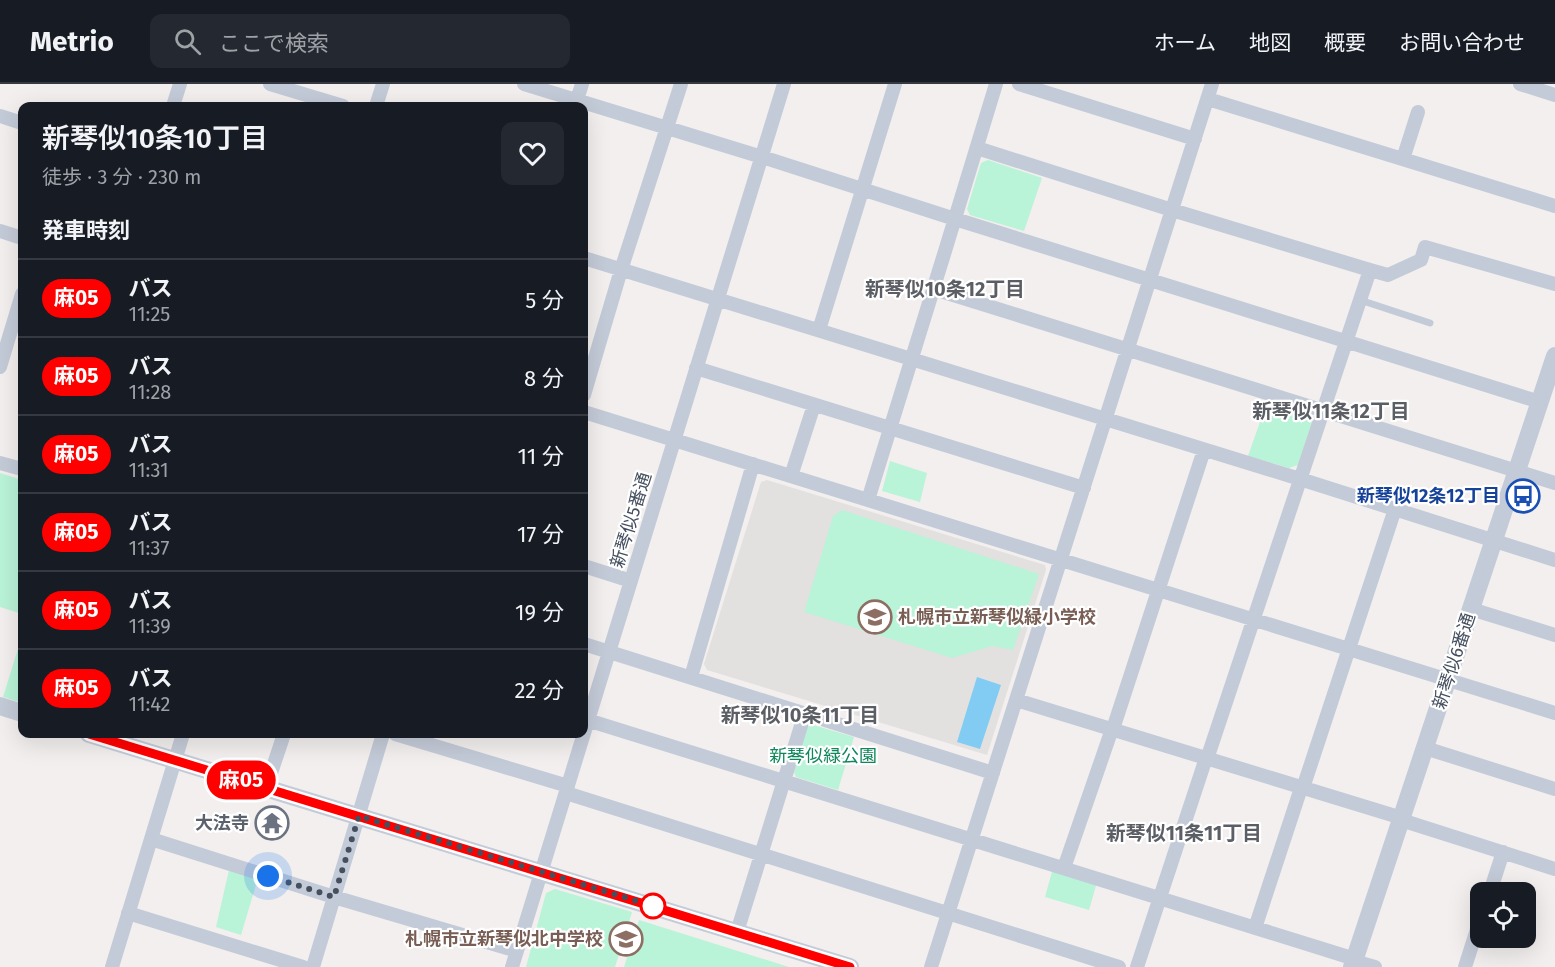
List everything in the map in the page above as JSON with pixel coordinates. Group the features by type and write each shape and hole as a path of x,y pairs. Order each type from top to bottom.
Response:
{"street":[{"path":"174,102 180,84"},
{"path":"377,102 383,84"},
{"path":"524,84 573,102 582,84"},
{"path":"588,381 681,84"},
{"name":"新琴似5番通","path":"588,714 784,84"},
{"path":"819,330 895,84"},
{"path":"868,500 996,84"},
{"path":"1019,84 1195,139"},
{"path":"931,967 1212,84"},
{"path":"1520,84 1555,95"},
{"path":"275,85 331,102"},
{"path":"1208,99 1555,206"},
{"path":"588,106 762,156 1150,280 1545,401"},
{"path":"1403,159 1418,112"},
{"path":"0,116 18,122"},
{"path":"977,148 1388,275 1421,260 1425,247 1555,284"},
{"path":"0,231 18,237"},
{"path":"588,259 1555,560"},
{"path":"1137,967 1370,270"},
{"path":"934,289 1555,483"},
{"path":"0,368 18,307"},
{"name":"新琴似6番通","path":"1354,962 1517,471 1545,401 1555,356"},
{"path":"696,368 1083,488"},
{"path":"790,476 814,405"},
{"path":"588,413 1555,713"},
{"path":"1064,868 1204,450"},
{"path":"0,463 18,469"},
{"path":"691,677 753,464"},
{"path":"1255,928 1350,650 1395,509"},
{"path":"588,567 631,581"},
{"path":"1471,609 1555,635"},
{"path":"588,645 993,773"},
{"path":"1016,700 1207,758 1555,869"},
{"path":"0,706 18,712"},
{"path":"736,932 805,713"},
{"path":"588,721 1375,967"},
{"path":"102,738 850,967"},
{"path":"111,967 182,738"},
{"path":"266,788 283,738"},
{"path":"313,967 382,738"},
{"path":"408,738 948,914 1119,967"},
{"name":"新琴似5番通","path":"512,967 581,738"},
{"path":"1425,748 1555,789"},
{"path":"151,839 334,897 517,951"},
{"path":"1493,882 1503,852"},
{"path":"128,913 303,967"},
{"path":"1465,967 1471,948"}],"lane":[{"path":"1360,300 1430,323"}],"shaded area":[{"name":"札幌市立新琴似緑小学校","path":"767,480 1045,565 1046,570 987,755 707,670 704,664 761,482"}],"green space":[{"path":"988,160 1042,178 1024,231 970,215 967,209 981,163"},
{"path":"1267,402 1310,415 1312,422 1298,465 1289,468 1248,456"},
{"path":"890,461 927,473 920,502 882,491"},
{"path":"0,473 18,479 18,613 0,607"},
{"path":"842,510 1039,574 1013,650 992,646 952,658 804,612 833,516"},
{"path":"18,649 18,702 3,697"},
{"name":"新琴似緑公園","path":"813,725 854,737 838,790 796,777 794,772 806,727"},
{"path":"1053,868 1097,882 1089,910 1045,897"},
{"path":"229,870 258,878 241,935 216,927"},
{"path":"555,889 632,912 615,967 526,967 546,893"},
{"path":"639,920 789,967 624,967"}],"water":[{"path":"977,677 1001,685 980,749 957,742"}],"bus line":[{"name":"麻05","path":"102,738 850,967"}],"place":[{"name":"新琴似12条12丁目","path":"1523,496"},
{"name":"札幌市立新琴似緑小学校","path":"875,617"},
{"name":"大法寺","path":"272,823"},
{"name":"札幌市立新琴似北中学校","path":"626,939"}],"district":[{"name":"新琴似10条12丁目","path":"945,289"},
{"name":"新琴似11条12丁目","path":"1331,411"},
{"name":"新琴似10条11丁目","path":"800,715"},
{"name":"新琴似11条11丁目","path":"1184,833"}],"route":[{"path":"268,876 334,897 359,816 653,906"}]}
